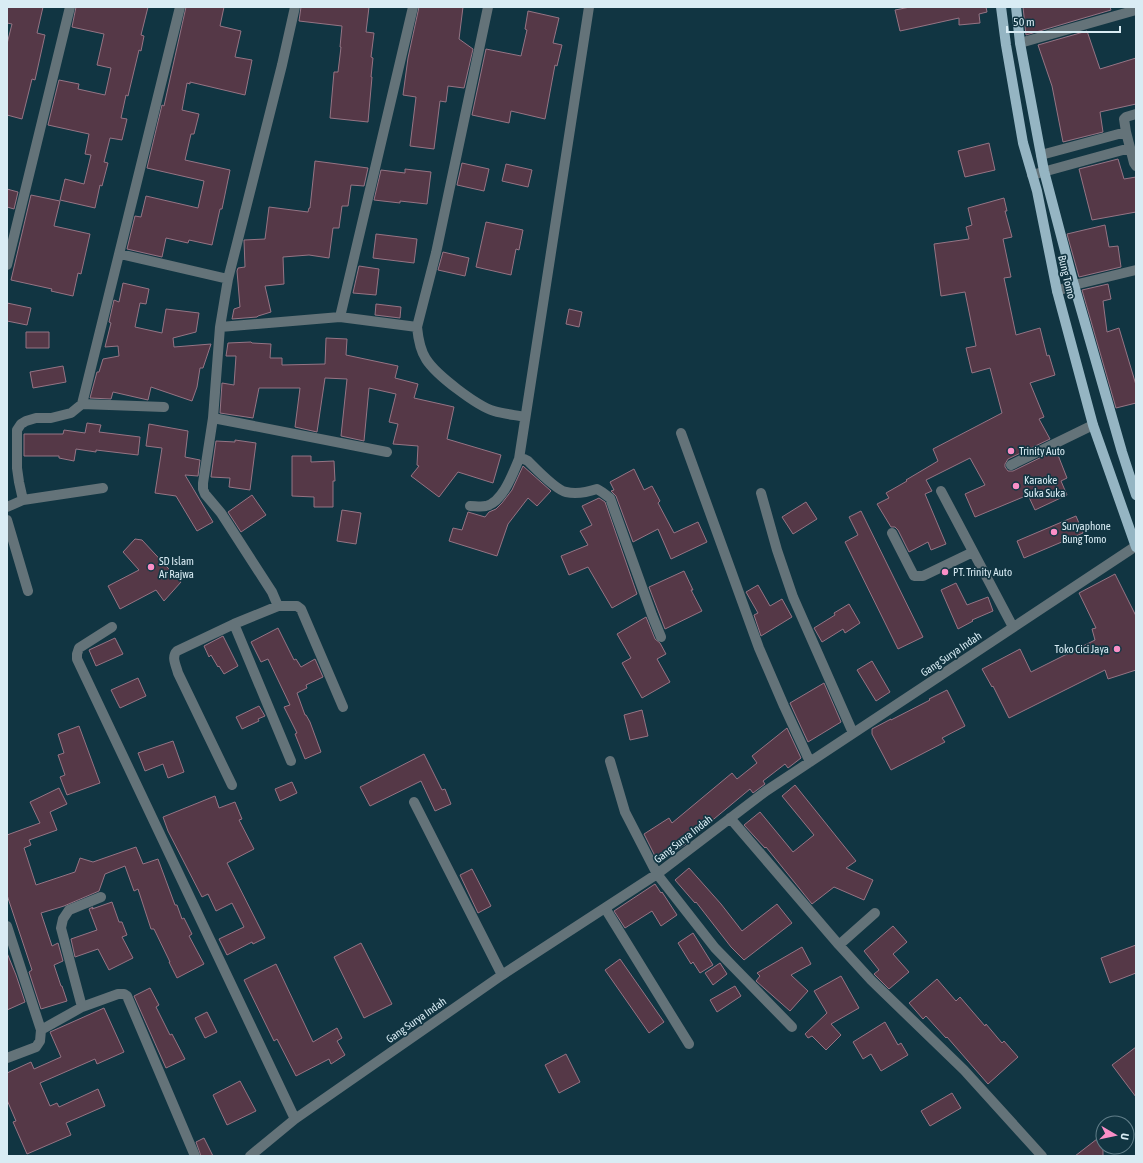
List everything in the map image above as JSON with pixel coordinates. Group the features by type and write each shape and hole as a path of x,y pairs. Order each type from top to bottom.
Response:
{"main road":[{"name":"Bung Tomo","path":"1001,7 1006,46 1023,143 1032,175 1057,290 1093,425 1136,546"},
{"name":"Bung Tomo","path":"1016,7 1020,43 1044,171 1074,285 1122,452 1136,495"},
{"path":"1023,143 1038,139"}],"street":[{"path":"7,265 70,7"},
{"path":"23,500 18,482 17,430 21,424 26,421 36,418 51,418 71,413 82,404 180,7"},
{"path":"278,606 268,586 203,489 205,466 213,418 220,327 228,278 282,65 295,7"},
{"path":"340,318 413,7"},
{"path":"488,7 436,253 416,327 418,339 426,359 464,395 494,411 525,417"},
{"path":"470,506 486,506 494,502 505,489 519,459 589,7"},
{"path":"1020,43 1136,10"},
{"path":"1136,114 1124,119 1130,148 1136,166"},
{"path":"1041,155 1126,132"},
{"path":"1032,175 1130,148"},
{"path":"120,254 228,278"},
{"path":"1057,290 1136,270"},
{"path":"220,327 340,318 416,327"},
{"path":"82,404 164,407"},
{"path":"213,418 387,452"},
{"path":"1011,465 1093,425"},
{"path":"681,434 759,648 810,762"},
{"path":"519,459 528,461 549,481 565,492 591,491 597,489 610,498 661,637"},
{"path":"7,507 23,500 103,488"},
{"path":"941,491 1013,627"},
{"path":"761,493 777,550 793,597 853,733"},
{"path":"7,520 28,591"},
{"path":"892,533 914,576 918,577 973,552"},
{"name":"Gang Surya Indah","path":"250,1156 295,1119 502,975 657,874 766,791 1136,546"},
{"path":"232,785 178,673 173,658 174,653 234,624 278,606 297,606 301,609 343,707"},
{"path":"234,624 291,761"},
{"path":"112,627 79,648 77,659 295,1119"},
{"path":"610,761 625,812 657,874 715,948 792,1027"},
{"path":"414,802 502,975"},
{"path":"730,818 871,980 964,1070 1042,1156"},
{"path":"82,1007 61,928 63,918 69,910 101,897"},
{"path":"605,908 689,1044"},
{"path":"839,945 875,912"},
{"path":"7,926 41,1030 40,1041 36,1047 7,1058"},
{"path":"41,1030 82,1007 118,994 124,994 127,996 195,1156"}],"building":[{"path":"7,7 43,7 37,33 45,35 35,80 32,79 22,119 7,115 7,44 12,24 7,23"},
{"path":"76,7 148,7 141,35 144,36 141,51 139,50 121,118 127,119 122,140 110,138 104,162 108,163 102,186 100,185 95,208 60,200 65,179 84,184 91,155 85,154 89,134 48,125 59,80 79,84 78,89 105,95 111,68 97,65 104,34 72,27"},
{"path":"186,7 224,7 220,26 241,31 235,57 252,60 245,95 190,82 190,84 187,83 182,110 199,114 194,134 191,134 185,160 230,170 222,209 220,209 212,245 189,240 188,243 166,238 162,257 127,249 135,216 141,217 146,196 198,208 204,181 147,168 162,105 164,106"},
{"path":"301,7 369,7 366,32 374,33 371,57 373,58 368,122 330,118 334,72 338,72 342,26 299,21"},
{"path":"419,7 463,7 459,39 473,49 464,88 448,86 446,102 440,101 434,149 410,146 416,97 403,95 408,58"},
{"path":"910,7 986,7 987,12 979,14 980,23 959,25 959,18 900,31 895,10"},
{"path":"1023,7 1110,7 1111,10 1026,35"},
{"path":"528,11 559,18 553,43 562,45 557,66 555,65 545,119 511,111 509,123 472,115 486,49 521,56 527,30 525,29"},
{"path":"1087,31 1100,69 1136,58 1136,104 1100,112 1103,132 1063,142 1052,86 1038,45"},
{"path":"989,143 995,170 965,177 958,151"},
{"path":"1118,159 1124,179 1136,177 1136,212 1092,220 1079,169"},
{"path":"315,161 368,168 364,186 351,185 348,206 342,206 339,228 333,228 329,258 309,255 283,257 284,284 265,286 271,312 257,317 232,319 234,309 240,307 237,271 238,268 245,267 244,240 265,239 269,207 308,212 310,208"},
{"path":"462,163 489,169 484,191 457,185"},
{"path":"506,164 532,170 528,187 502,181"},
{"path":"405,169 431,172 427,204 374,200 381,170 405,173"},
{"path":"7,189 18,192 14,209 7,207"},
{"path":"31,195 60,201 54,226 90,234 81,274 78,273 73,296 51,291 52,289 11,280"},
{"path":"1004,198 1007,211 1005,211 1012,237 1003,239 1011,277 1004,278 1016,335 1040,328 1047,356 1049,355 1055,375 1030,383 1044,417 1039,419 1050,439 1008,459 1005,467 1008,471 1013,471 1056,450 1067,478 1061,481 1067,495 1035,510 1028,495 975,517 965,494 985,485 970,458 926,480 932,491 925,494 946,544 931,550 928,542 909,552 898,530 895,527 891,527 877,504 889,498 886,493 938,461 933,449 1002,413 990,368 972,373 966,348 976,346 965,292 941,296 934,244 969,239 966,227 972,225 968,208"},
{"path":"486,222 523,230 519,250 516,249 511,275 476,267"},
{"path":"1105,225 1109,247 1118,246 1121,267 1079,277 1067,234"},
{"path":"376,234 417,239 414,263 373,258"},
{"path":"443,252 469,258 465,276 438,270"},
{"path":"359,266 379,269 376,295 353,293"},
{"path":"123,283 149,289 146,304 140,303 135,327 162,333 166,309 199,313 196,332 173,338 174,347 211,344 203,368 200,368 197,387 192,401 151,387 148,400 113,392 111,399 90,398 97,372 99,372 103,359 119,356 118,346 105,347 111,323 109,322 114,300 119,302"},
{"path":"1108,284 1111,299 1103,301 1107,332 1119,328 1136,385 1136,403 1116,408 1082,290"},
{"path":"7,303 31,308 27,325 7,321"},
{"path":"376,304 401,307 400,318 375,315"},
{"path":"569,309 582,312 579,327 566,324"},
{"path":"26,332 49,332 49,348 26,348"},
{"path":"326,338 347,339 346,355 398,366 395,378 418,384 414,398 454,407 447,439 501,455 493,483 458,472 439,497 411,476 419,466 417,465 418,446 393,444 398,424 389,422 396,394 369,388 364,441 341,436 347,379 325,378 317,432 295,427 300,388 259,388 253,418 220,413 222,383 234,385 236,356 226,356 228,343 251,342 271,344 270,358 282,358 282,365 325,364"},
{"path":"63,366 66,382 33,388 30,372"},
{"path":"87,423 101,425 99,432 140,437 138,455 76,449 74,461 59,458 59,456 24,456 24,434 63,434 64,430 85,433"},
{"path":"149,424 188,431 185,457 200,460 198,476 185,475 213,522 197,531 176,496 155,493 162,448 146,446"},
{"path":"235,440 256,443 250,490 229,487 230,478 211,477 216,441 235,442"},
{"path":"292,456 311,456 311,462 334,461 335,481 333,481 333,507 314,507 314,497 292,496"},
{"path":"523,466 551,491 537,506 528,498 508,524 497,556 449,541 453,528 462,530 468,512 485,517 489,512 496,509 502,503 512,490"},
{"path":"634,469 644,490 652,486 660,501 658,503 674,533 698,522 707,542 671,559 658,529 633,542 616,496 611,491 614,490 610,482"},
{"path":"252,495 266,515 241,532 228,512"},
{"path":"599,498 605,502 637,594 612,608 588,567 569,575 561,556 588,545 580,531 592,525 582,506"},
{"path":"806,502 817,519 793,534 782,517"},
{"path":"342,510 361,513 356,544 337,541"},
{"path":"861,511 923,637 898,649 845,542 858,535 849,517"},
{"path":"1076,516 1083,533 1024,558 1017,541"},
{"name":"SD Islam Ar Rajwa","path":"135,539 142,540 181,582 164,601 156,590 120,609 108,586 139,570 123,552"},
{"path":"684,571 693,590 691,590 702,611 665,629 649,587"},
{"path":"1115,574 1136,616 1136,670 1108,679 1105,670 1009,718 993,686 992,687 982,669 1020,649 1031,672 1095,640 1092,629 1096,628 1079,593"},
{"path":"956,583 967,605 988,597 993,611 972,620 973,621 958,629 941,590"},
{"path":"758,585 770,606 782,599 792,617 761,636 754,615 758,613 746,592"},
{"path":"849,604 860,623 845,633 843,629 822,642 814,628"},
{"path":"646,617 655,639 660,643 666,654 657,659 670,682 642,698 622,663 631,658 617,634"},
{"path":"278,628 294,660 296,659 301,667 315,659 323,677 306,685 307,688 297,693 321,752 305,759 295,734 297,733 284,707 290,705 268,659 261,662 251,642"},
{"path":"223,636 238,666 224,674 211,655 209,657 204,646"},
{"path":"115,638 123,654 96,666 89,650"},
{"path":"872,661 890,692 876,701 857,670"},
{"path":"138,678 146,696 120,708 111,690"},
{"path":"824,683 841,722 808,742 790,703"},
{"path":"947,690 965,726 942,738 945,742 891,770 872,734 872,729"},
{"path":"259,706 265,716 258,719 259,721 242,729 236,717"},
{"path":"642,710 648,736 630,740 624,715"},
{"path":"79,726 100,783 67,795 60,777 65,775 58,755 64,753 58,734"},
{"path":"787,728 801,758 788,768 785,764 763,781 765,784 753,793 750,789 685,843 686,844 658,862 644,834 669,818 672,823 732,773 737,779 757,763 752,756"},
{"path":"173,741 184,772 168,778 163,764 145,771 138,753"},
{"path":"424,754 442,790 445,789 451,804 435,811 421,781 370,806 360,787"},
{"path":"292,782 297,793 280,801 275,789"},
{"path":"795,785 856,861 846,868 873,880 864,900 834,887 812,904 766,847 765,848 744,825 760,812 793,852 814,835 782,796"},
{"path":"59,788 67,804 50,812 57,830 29,840 31,845 24,848 36,885 75,872 80,858 93,862 136,847 143,864 158,859 175,905 177,905 182,919 184,918 192,934 189,936 204,964 177,978 154,929 151,929 138,889 134,891 125,866 105,874 99,891 64,906 41,913 52,946 58,943 63,961 54,965 67,1001 41,1009 29,972 32,970 7,895 7,835 40,823 30,802"},
{"path":"215,796 219,808 235,802 242,819 239,820 254,849 227,863 265,938 253,944 252,942 227,955 219,939 244,927 232,903 216,911 208,894 202,897 168,831 163,817"},
{"path":"689,868 721,904 742,931 777,904 792,923 744,960 731,947 696,902 695,903 675,880"},
{"path":"472,869 491,906 478,913 460,875"},
{"path":"655,884 677,915 661,926 652,911 625,928 614,911"},
{"path":"112,902 119,922 122,922 127,935 122,937 133,958 109,970 98,949 75,957 71,939 97,930 89,909"},
{"path":"893,926 907,942 893,954 909,972 889,989 874,974 879,970 864,951"},
{"path":"693,933 713,965 700,973 693,962 691,964 678,943"},
{"path":"361,943 392,1004 364,1018 334,957"},
{"path":"1136,945 1136,973 1110,983 1101,958"},
{"path":"802,947 811,964 791,975 808,991 790,1011 756,981 760,976 757,973"},
{"path":"7,953 25,1002 7,1010"},
{"path":"620,959 664,1022 649,1033 605,970"},
{"path":"720,963 727,974 713,985 705,973"},
{"path":"276,964 313,1042 337,1028 342,1038 337,1041 345,1055 331,1064 329,1059 296,1076 277,1039 274,1041 244,980"},
{"path":"841,976 859,1008 831,1024 841,1035 826,1050 812,1036 808,1038 805,1034 827,1013 814,991"},
{"path":"937,979 956,1001 960,997 985,1026 986,1024 1002,1043 1004,1041 1018,1057 988,1084 947,1037 946,1038 926,1016 923,1019 909,1003"},
{"path":"735,986 741,996 717,1012 710,1000"},
{"path":"150,988 159,1005 156,1007 170,1035 172,1034 185,1059 166,1068 134,996"},
{"path":"104,1008 124,1052 97,1064 95,1059 40,1083 50,1106 57,1103 59,1107 98,1089 105,1106 66,1123 71,1135 27,1154 13,1122 16,1121 7,1100 7,1073 31,1062 34,1069 61,1057 50,1032"},
{"path":"207,1012 217,1032 205,1038 195,1018"},
{"path":"885,1022 898,1045 901,1043 908,1055 881,1071 871,1054 863,1059 853,1042"},
{"path":"1136,1047 1136,1097 1112,1065"},
{"path":"566,1054 580,1082 559,1093 545,1065"},
{"path":"240,1081 256,1111 227,1125 213,1095"},
{"path":"952,1093 961,1108 930,1126 921,1111"},
{"path":"204,1138 213,1156 201,1156 196,1142"},
{"path":"1095,1141 1095,1155 1103,1155 1103,1156 1075,1156"}],"place":[{"name":"Trinity Auto","path":"1011,451"},
{"name":"Karaoke Suka Suka","path":"1016,486"},
{"name":"Suryaphone Bung Tomo","path":"1054,532"},
{"name":"SD Islam Ar Rajwa","path":"151,567"},
{"name":"PT. Trinity Auto","path":"945,572"},
{"name":"Toko Cici Jaya","path":"1117,649"}]}
